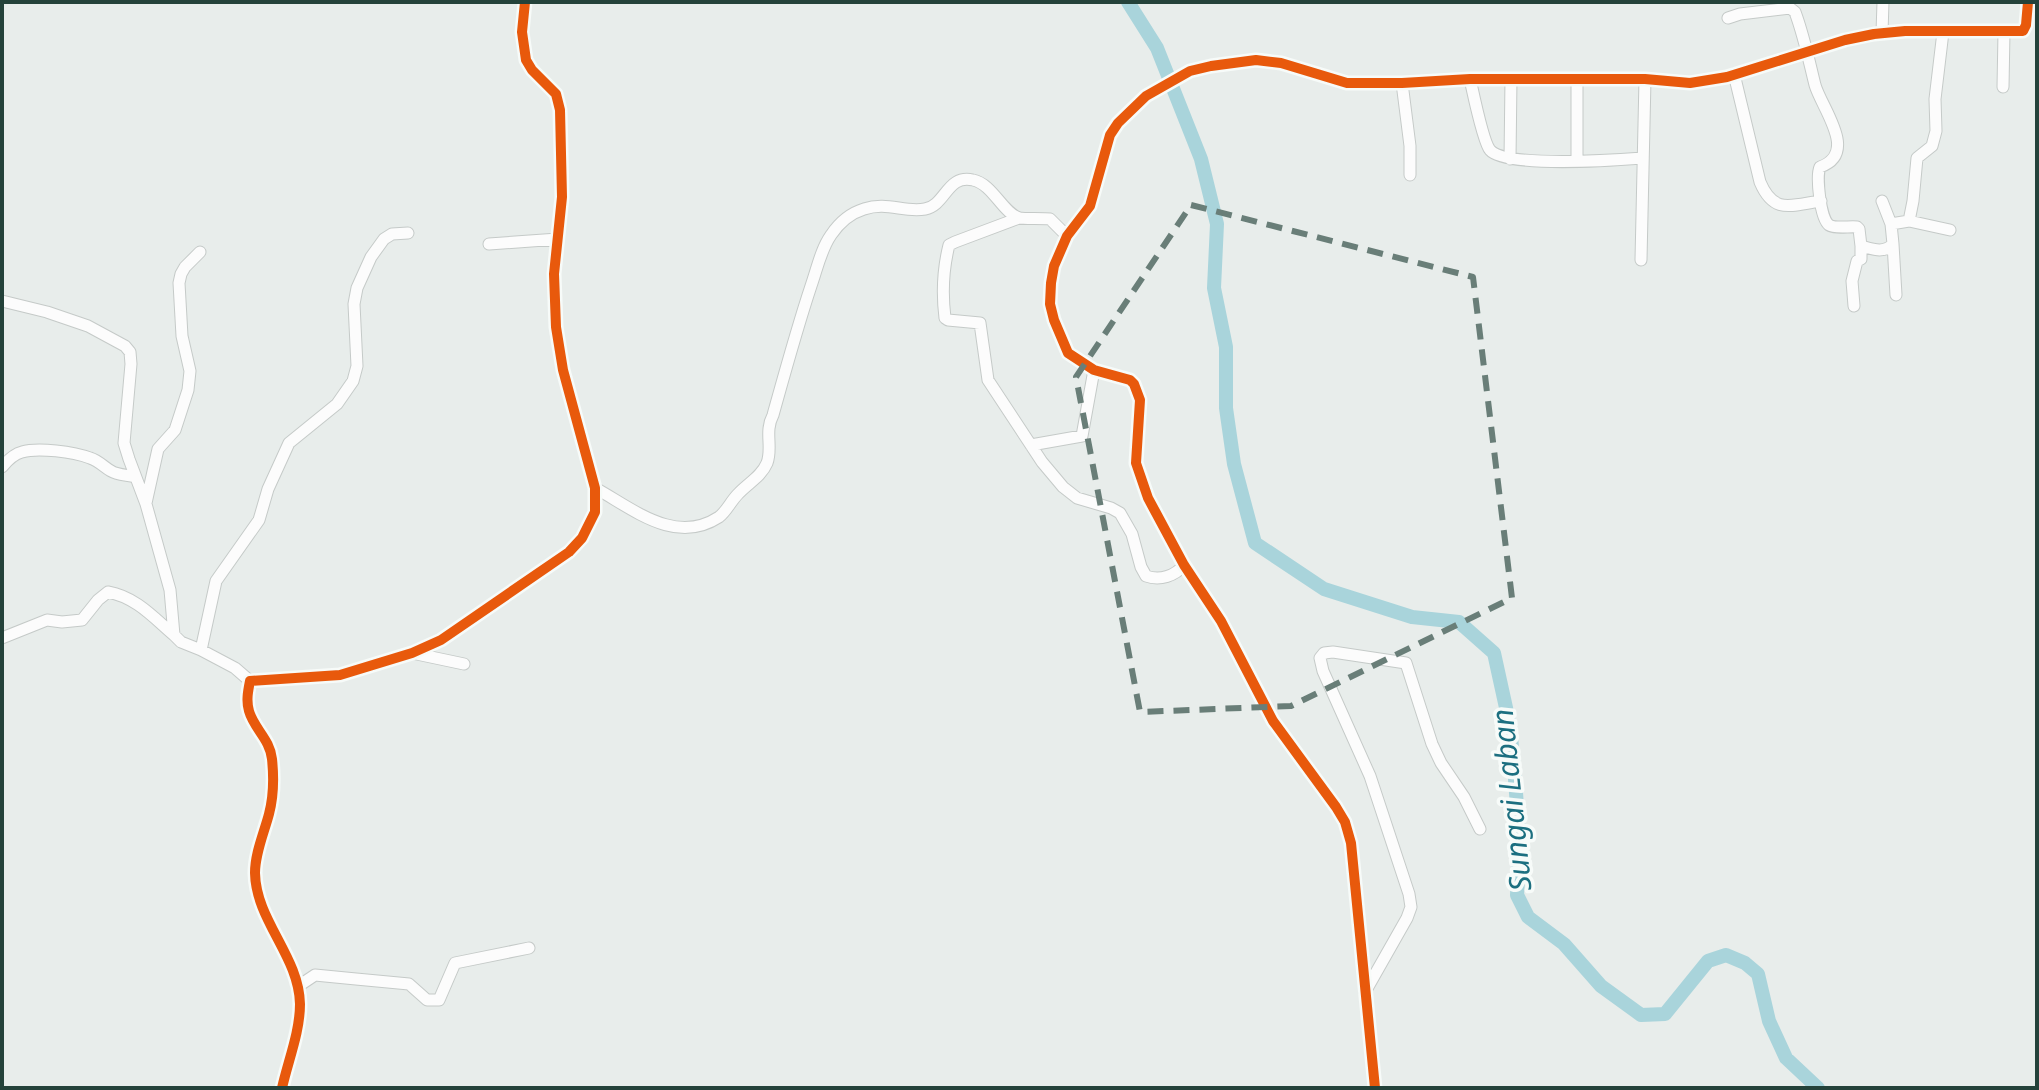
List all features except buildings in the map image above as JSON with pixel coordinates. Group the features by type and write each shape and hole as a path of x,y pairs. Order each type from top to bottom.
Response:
{"street":[{"path":"2,638 47,620 82,620 108,592 140,604 181,642 235,668 250,681 340,675 412,653 441,640 569,552 582,538 595,512 595,488 558,344 554,292 562,197 560,110 556,94 526,60 522,32 525,2"},
{"path":"1882,33 1883,2"},
{"path":"1375,1088 1351,843 1345,822 1273,721 1221,621 1184,565 1148,498 1136,463 1140,400 1134,384 1130,380 1094,370 1068,353 1052,312 1054,266 1067,236 1090,206 1110,135 1146,96 1190,71 1211,66 1256,60 1281,63 1347,83 1645,79 1701,83 1882,33 2020,31 2025,28 2028,2"},
{"path":"1728,18 1780,9 1793,10 1808,51 1820,101 1836,133 1836,155 1830,163 1818,169 1821,201 1830,225 1858,228 1861,259 1857,261 1852,278 1854,306"},
{"path":"1909,221 1917,158 1932,146 1936,131 1935,99 1943,32"},
{"path":"2003,87 2004,32"},
{"path":"1734,74 1760,182 1771,201 1779,205 1821,201"},
{"path":"1470,79 1487,147 1496,155 1539,161 1643,158"},
{"path":"1510,159 1511,79"},
{"path":"1641,260 1645,79"},
{"path":"1577,80 1577,161"},
{"path":"1402,83 1410,146 1410,175"},
{"path":"595,488 650,521 665,526 702,525 722,516 767,464 770,422 814,277 828,240 848,217 864,209 881,206 929,209 952,183 970,179 985,184 1019,218"},
{"path":"1882,201 1891,224 1896,295"},
{"path":"1067,236 1050,219 1019,218 951,243 945,266 945,319 980,323 988,380 1050,472 1072,495 1120,513 1132,534 1146,576 1152,578 1177,573 1184,565"},
{"path":"1891,224 1909,221 1950,230"},
{"path":"201,650 216,581 259,520 268,489 289,443 337,404 353,381 357,354 354,304 357,288 371,257 384,239 392,234 408,233"},
{"path":"489,244 558,239"},
{"path":"1861,246 1884,250 1893,244"},
{"path":"146,504 158,449 175,430 190,381 178,288 181,274 200,252"},
{"path":"2,301 88,326 125,346 130,352 124,443 146,504 170,590 174,635"},
{"path":"1031,445 1082,436 1094,370"},
{"path":"2,467 21,452 61,452 89,457 112,472 135,477"},
{"path":"412,653 464,664"},
{"path":"1364,993 1411,907 1370,776 1323,671 1320,658 1324,653 1406,663 1432,744 1480,829"},
{"path":"250,681 249,713 270,745 274,783 255,870 256,884 265,916 286,956 300,1003 299,1020 282,1088"},
{"path":"297,987 315,975 409,984 427,1000 439,1000 455,963 529,948"}],"highlighted area":[{"path":"1191,205 1473,277 1512,598 1291,706 1140,712 1076,377"}],"waterway":[{"name":"Sungai Laban","path":"1128,2 1157,48 1201,159 1217,224 1214,288 1226,347 1226,408 1234,464 1255,543 1324,589 1412,617 1459,622 1494,653 1510,726 1520,848 1517,895 1528,917 1564,944 1601,986 1641,1015 1665,1014 1708,961 1726,955 1745,963 1758,974 1769,1021 1786,1058 1818,1088"}],"cycle path":[{"path":"282,1088 296,1036 300,1004 293,970 269,923 257,890 255,866 271,807 273,773 268,746 249,711 250,681 340,675 412,653 441,640 569,552 582,538 595,512 595,488 563,370 556,327 554,274 562,197 560,110 556,94 526,60 522,32 525,2"},
{"path":"1375,1088 1351,843 1345,822 1273,721 1221,621 1184,565 1148,498 1136,463 1140,400 1134,384 1130,380 1094,370 1068,353 1054,320 1050,304 1054,266 1067,236 1090,206 1110,135 1146,96 1190,71 1211,66 1256,60 1281,63 1347,83 1470,79 1645,79 1690,83 1727,77 1874,34 2023,31 2028,2"}]}
